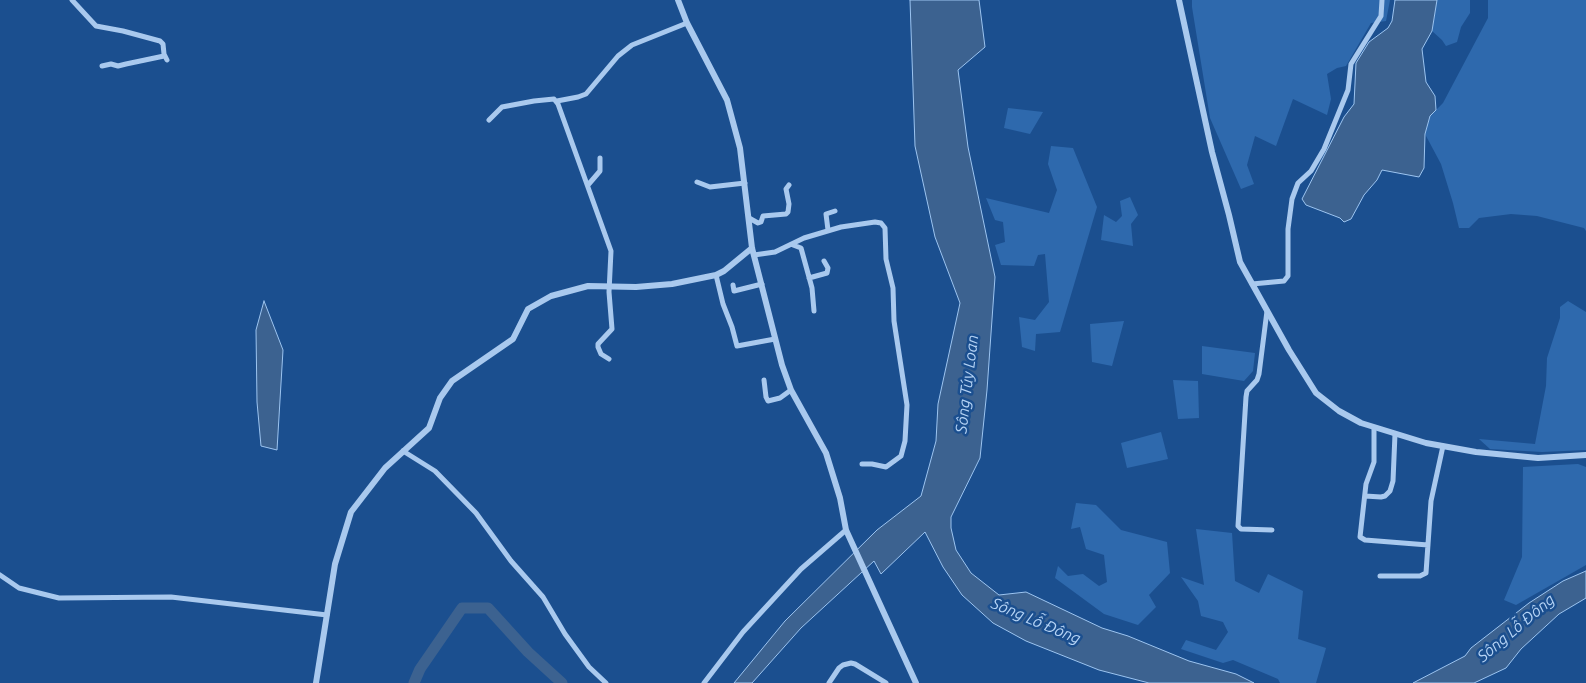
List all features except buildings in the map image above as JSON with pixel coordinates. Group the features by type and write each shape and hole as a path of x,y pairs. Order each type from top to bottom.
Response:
{"street":[{"path":"72,0 96,26 123,31 160,41 163,44 166,58 118,66 112,64 102,66"},
{"path":"678,0 687,23 727,100 740,148 752,248 782,365 791,390 826,453 840,498 846,530 916,683"},
{"path":"1179,0 1212,152 1240,262 1266,312 1316,393 1339,411 1361,424 1442,446 1476,452 1538,458 1586,454"},
{"path":"1252,284 1284,281 1288,276 1288,229 1292,199 1298,183 1310,171 1324,150 1348,90 1351,64 1380,16 1382,0"},
{"path":"489,120 502,107 534,101 554,99 556,101 586,94 618,56 632,44 687,23"},
{"path":"556,101 611,251 611,330 598,344 601,354 609,359"},
{"path":"588,185 600,171 600,158"},
{"path":"697,182 710,187 744,183"},
{"path":"749,218 758,223 761,222 763,216 786,214 789,204 786,189 789,185"},
{"path":"828,230 826,214 835,211"},
{"path":"754,255 775,252 804,238 828,230 875,222 881,223 885,228 886,259 893,288 894,321 907,405 905,441 902,456 886,467 862,464"},
{"path":"792,244 801,248 809,278 814,311"},
{"path":"316,683 335,564 351,512 385,468 429,428 440,398 452,380 513,339 528,309 551,296 588,286 636,287 672,284 716,275 724,271 752,248"},
{"path":"809,278 827,273 828,268 824,261"},
{"path":"716,275 723,304 737,346 775,338"},
{"path":"733,285 734,291 762,284"},
{"path":"1266,312 1259,374 1257,380 1247,391 1246,397 1238,526 1241,529 1272,530"},
{"path":"764,380 767,403 780,398 791,390"},
{"path":"1374,428 1374,462 1366,484 1360,537 1362,539 1428,546"},
{"path":"1365,496 1381,497 1385,496 1390,490 1393,481 1395,434"},
{"path":"1380,576 1420,576 1425,574 1428,567 1431,501 1442,446"},
{"path":"403,451 434,471 476,513 511,561 544,597 565,634 589,667 606,683"},
{"path":"704,683 743,632 801,569 846,530"},
{"path":"0,575 19,588 59,598 171,597 327,615"},
{"path":"829,683 839,668 851,663 886,683"}],"shaded area":[{"path":"1192,0 1390,0 1386,21 1371,23 1346,66 1337,68 1327,74 1331,99 1327,115 1293,99 1276,146 1255,136 1247,165 1254,184 1241,189 1210,118"},
{"path":"1437,0 1470,0 1470,13 1461,27 1457,42 1446,46 1432,31"},
{"path":"1488,0 1586,0 1586,231 1584,228 1537,216 1511,214 1479,218 1469,228 1459,228 1441,164 1425,134 1430,116 1443,103 1488,18"},
{"path":"1008,108 1043,112 1030,134 1004,128"},
{"path":"1051,146 1073,148 1097,207 1060,332 1036,334 1035,351 1022,347 1019,317 1035,320 1049,302 1045,254 1038,255 1034,266 1001,265 995,245 1005,242 1003,222 995,220 986,198 1049,213 1057,190 1048,164"},
{"path":"1130,197 1138,215 1131,224 1133,246 1101,240 1104,215 1116,222 1122,216 1120,201"},
{"path":"1568,301 1586,312 1586,450 1542,452 1490,449 1479,439 1535,444 1546,386 1547,358 1560,318 1560,307"},
{"path":"1124,321 1112,366 1092,362 1090,324"},
{"path":"1202,346 1255,353 1253,371 1244,381 1202,374"},
{"path":"1173,380 1198,381 1199,418 1178,419"},
{"path":"1161,432 1168,459 1127,468 1121,443"},
{"path":"1578,464 1586,467 1586,565 1516,605 1504,600 1522,557 1523,467"},
{"path":"1076,503 1096,505 1121,530 1167,542 1170,573 1149,595 1156,607 1138,625 1104,614 1055,578 1058,566 1068,576 1083,574 1099,586 1107,582 1104,555 1086,549 1080,527 1071,529"},
{"path":"1196,529 1232,533 1235,581 1259,593 1268,574 1303,591 1298,639 1326,648 1316,683 1280,683 1278,679 1233,660 1223,663 1181,649 1186,640 1216,650 1228,632 1223,622 1201,616 1198,601 1181,577 1204,585"}],"water":[{"name":"Sông Lỗ Đông","path":"910,0 979,0 985,47 958,70 968,147 995,277 980,458 951,517 951,528 956,550 971,573 999,595 1026,592 1102,628 1128,636 1189,661 1236,674 1254,683 1149,683 1099,670 1026,641 993,623 962,595 943,567 925,532 881,574 874,561 801,628 752,683 734,683 785,621 877,530 921,496 936,441 938,404 960,303 935,237 915,146"},
{"path":"1395,0 1437,0 1432,31 1422,49 1426,82 1435,96 1436,110 1430,116 1425,134 1424,168 1419,177 1382,170 1377,180 1364,195 1351,219 1344,222 1340,218 1306,205 1302,199 1344,117 1354,104 1356,63 1369,42 1388,28 1392,21"},
{"path":"264,301 283,350 277,450 261,446 257,402 256,330"},
{"name":"Sông Lỗ Đông","path":"1586,571 1586,598 1559,614 1521,649 1506,668 1474,683 1413,683 1465,656 1471,648 1529,603 1563,581"}],"waterway":[{"name":"Sông Túy Loan","path":"414,683 420,669 462,608 488,608 528,652 562,683"}]}
